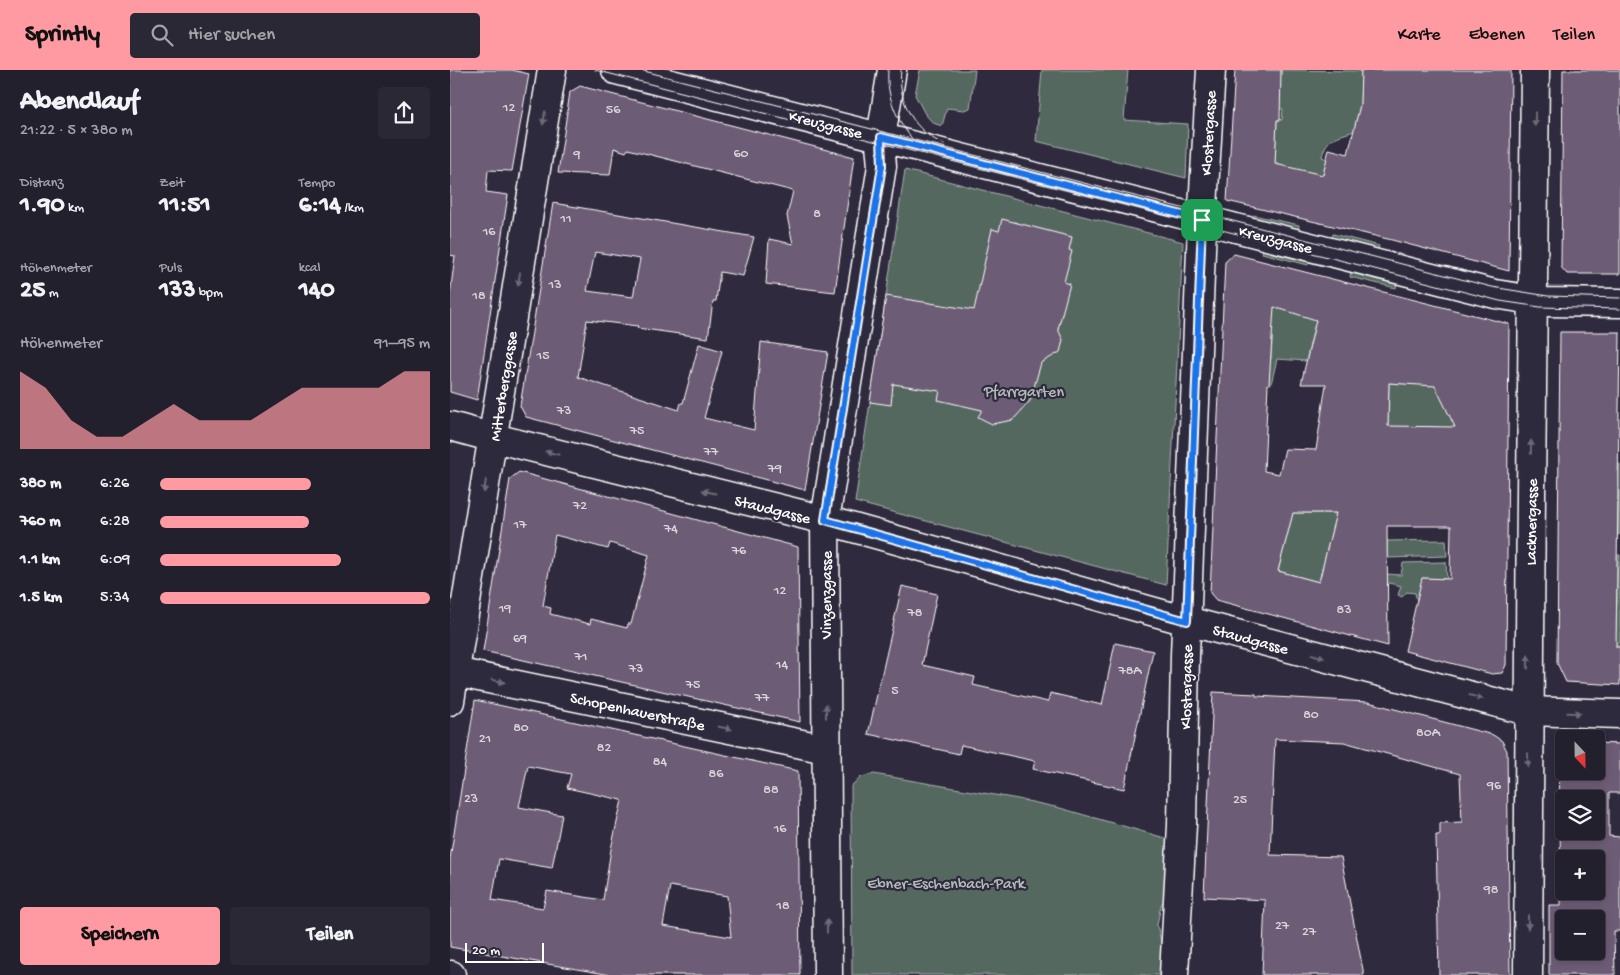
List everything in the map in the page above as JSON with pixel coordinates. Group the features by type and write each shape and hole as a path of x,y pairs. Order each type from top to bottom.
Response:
{"street":[{"name":"Mitterberggasse","path":"450,701 452,672 494,438 552,70"},
{"name":"Kreuzgasse","path":"616,70 1495,294 1546,302 1620,303"},
{"name":"Vinzenzgasse","path":"828,975 825,520 882,166 881,137 892,70"},
{"name":"Klostergasse","path":"1174,975 1182,825 1187,621 1202,220 1211,70"},
{"name":"Lacknergasse","path":"1528,975 1528,711 1535,70"},
{"name":"Staudgasse","path":"450,426 825,520 1187,621 1528,711 1620,714"},
{"name":"Schopenhauerstraße","path":"452,672 826,749"}],"green space":[{"path":"920,70 975,70 970,108 964,110 947,108 942,126 933,123 925,114 915,95"},
{"path":"1042,70 1128,70 1124,120 1188,124 1186,178 1036,141"},
{"path":"1281,70 1361,71 1360,105 1354,131 1333,139 1326,145 1322,157 1327,159 1321,182 1277,164 1275,161 1277,120 1282,120 1283,109 1278,109"},
{"name":"Pfarrgarten","path":"905,170 1183,242 1166,585 855,502"},
{"path":"1253,215 1299,225 1298,231 1252,220"},
{"path":"1333,234 1379,246 1378,251 1332,239"},
{"path":"1263,248 1309,260 1308,265 1262,253"},
{"path":"1351,271 1397,283 1396,288 1350,277"},
{"path":"1270,306 1316,319 1306,361 1277,359 1271,384 1263,384 1264,359 1271,359"},
{"path":"1389,383 1434,385 1436,388 1443,385 1457,431 1429,426 1388,436"},
{"path":"1619,464 1620,534 1618,535"},
{"path":"1293,513 1336,513 1319,582 1278,571"},
{"path":"1446,540 1447,556 1387,558 1387,541"},
{"path":"1618,555 1620,555 1620,647 1598,647 1616,631"},
{"path":"1446,562 1447,579 1423,578 1417,601 1415,593 1407,592 1402,597 1398,595 1401,586 1385,582 1387,574 1401,575 1403,563"},
{"name":"Ebner-Eschenbach-Park","path":"874,774 1060,808 1165,838 1172,845 1168,893 1161,905 1157,925 1168,975 852,975 851,786 861,777"}],"building":[{"path":"450,70 512,70 529,74 512,171 488,170 486,192 508,195 477,400 450,392 450,295 455,256 450,255"},
{"path":"1235,70 1281,70 1280,120 1277,120 1275,164 1323,175 1329,149 1348,154 1360,105 1361,70 1511,70 1509,271 1392,240 1227,201"},
{"path":"1563,70 1620,70 1620,274 1567,274 1561,267"},
{"path":"580,86 854,157 835,292 766,284 769,239 793,244 787,216 793,191 628,149 626,152 614,148 610,175 558,173 570,92"},
{"path":"553,203 754,237 743,276 720,272 716,301 713,301 708,338 637,328 638,326 587,320 578,377 679,410 681,403 683,403 699,344 722,351 704,418 754,430 761,342 828,352 805,490 526,417 520,406","holes":["595,252 640,259 633,297 587,291"]},
{"path":"1002,219 1072,237 1069,250 1072,251 1064,282 1070,284 1058,329 1063,340 1060,352 1041,363 1030,401 1013,420 992,424 978,417 982,410 938,400 940,391 893,384 891,405 870,402 886,296 974,310 992,229 999,231"},
{"path":"1234,254 1509,324 1506,665 1502,673 1492,674 1405,651 1422,578 1450,579 1451,526 1387,526 1388,646 1216,600 1210,593 1225,262","holes":["1274,307 1316,320 1301,384 1326,384 1316,450 1285,449 1279,474 1264,471","1389,383 1435,386 1455,427 1388,426","1293,513 1336,513 1319,582 1278,571"]},
{"path":"1560,332 1620,332 1616,647 1620,647 1620,685 1566,682 1557,663"},
{"path":"519,472 798,547 800,722 483,651 510,479","holes":["555,535 608,549 610,543 649,555 631,624 628,624 627,628 591,619 590,624 550,614 551,608 543,606"]},
{"path":"902,586 937,594 922,665 975,677 973,685 1048,702 1050,693 1102,705 1115,643 1153,651 1124,789 1033,769 1035,761 961,745 959,754 868,734"},
{"path":"1213,692 1368,702 1493,735 1502,741 1507,751 1510,975 1439,975 1436,835 1440,835 1440,823 1462,822 1460,774 1344,742 1275,739 1270,855 1341,857 1364,975 1262,975 1265,900 1204,897"},
{"path":"475,700 798,771 800,975 611,975 450,947 450,859","holes":["528,766 571,774 567,788 622,800 611,849 603,900 547,891 543,908 492,900 499,859 552,868 562,815 519,807","670,886 727,896 731,937 663,926"]},
{"path":"1605,743 1620,744 1620,793 1609,793 1609,836 1620,837 1620,931 1614,931 1615,975 1549,975 1549,905 1561,905 1561,900 1605,900 1605,850 1560,850 1560,840 1605,840 1605,790 1560,790 1559,780 1605,780"}],"tram line":[{"path":"595,70 1500,301 1540,307 1620,309"},
{"path":"640,70 1492,287 1548,296 1620,298"},
{"path":"888,70 889,90 894,108 902,125 914,141"},
{"path":"901,70 902,93 910,114 924,132 944,144"}],"route":[{"path":"881,137 1202,220 1187,621 825,520 882,166 881,137"}]}
